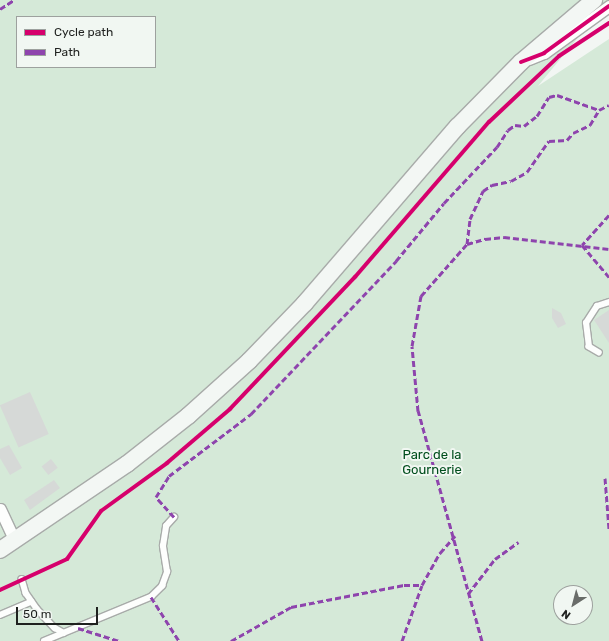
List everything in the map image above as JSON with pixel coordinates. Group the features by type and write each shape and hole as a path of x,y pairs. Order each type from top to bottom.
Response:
{"main road":[{"path":"0,550 127,464 188,416 249,361 305,303 457,127 521,62 594,0"}],"street":[{"path":"521,62 544,53 609,6"},
{"path":"0,509 14,541"}],"lane":[{"path":"599,353 590,347 586,323 597,306 609,302"},
{"path":"44,641 151,597 162,586 167,572 163,546 166,526 174,517"},
{"path":"22,579 26,593 32,602 55,628 64,633"},
{"path":"0,615 32,602"}],"green space":[{"name":"Parc de la Gournerie","path":"0,0 609,0 538,86 609,39 609,641 0,641"}],"building":[{"path":"552,308 561,313 566,324 558,328 552,318"},
{"path":"609,310 609,343 594,320"},
{"path":"30,392 49,434 19,447 0,405"},
{"path":"9,445 22,468 10,475 0,458 0,449"},
{"path":"51,459 58,468 48,475 42,466"},
{"path":"54,480 60,488 30,510 24,500"}],"marked path":[{"path":"0,9 14,0"},
{"path":"174,517 156,497 169,476 251,414 396,261 444,203 497,147 508,130 515,125 524,126 537,116 549,97 557,95 599,110 609,105"},
{"path":"467,244 470,219 483,191 492,185 511,181 527,172 549,141 567,140 573,133 590,125 599,110"},
{"path":"609,215 582,245 609,277"},
{"path":"482,641 418,411 412,346 421,296 467,244 485,239 504,237 609,249"},
{"path":"605,478 609,529"},
{"path":"231,641 291,607 404,585 422,585 440,553 455,536"},
{"path":"468,594 495,559 518,542"},
{"path":"402,641 422,585"},
{"path":"151,597 179,641"},
{"path":"78,628 119,641"}],"cycle path":[{"path":"521,62 544,53 609,6"},
{"path":"0,590 67,559 101,511 167,463 230,409 355,277 489,122 559,56 609,23"}]}
